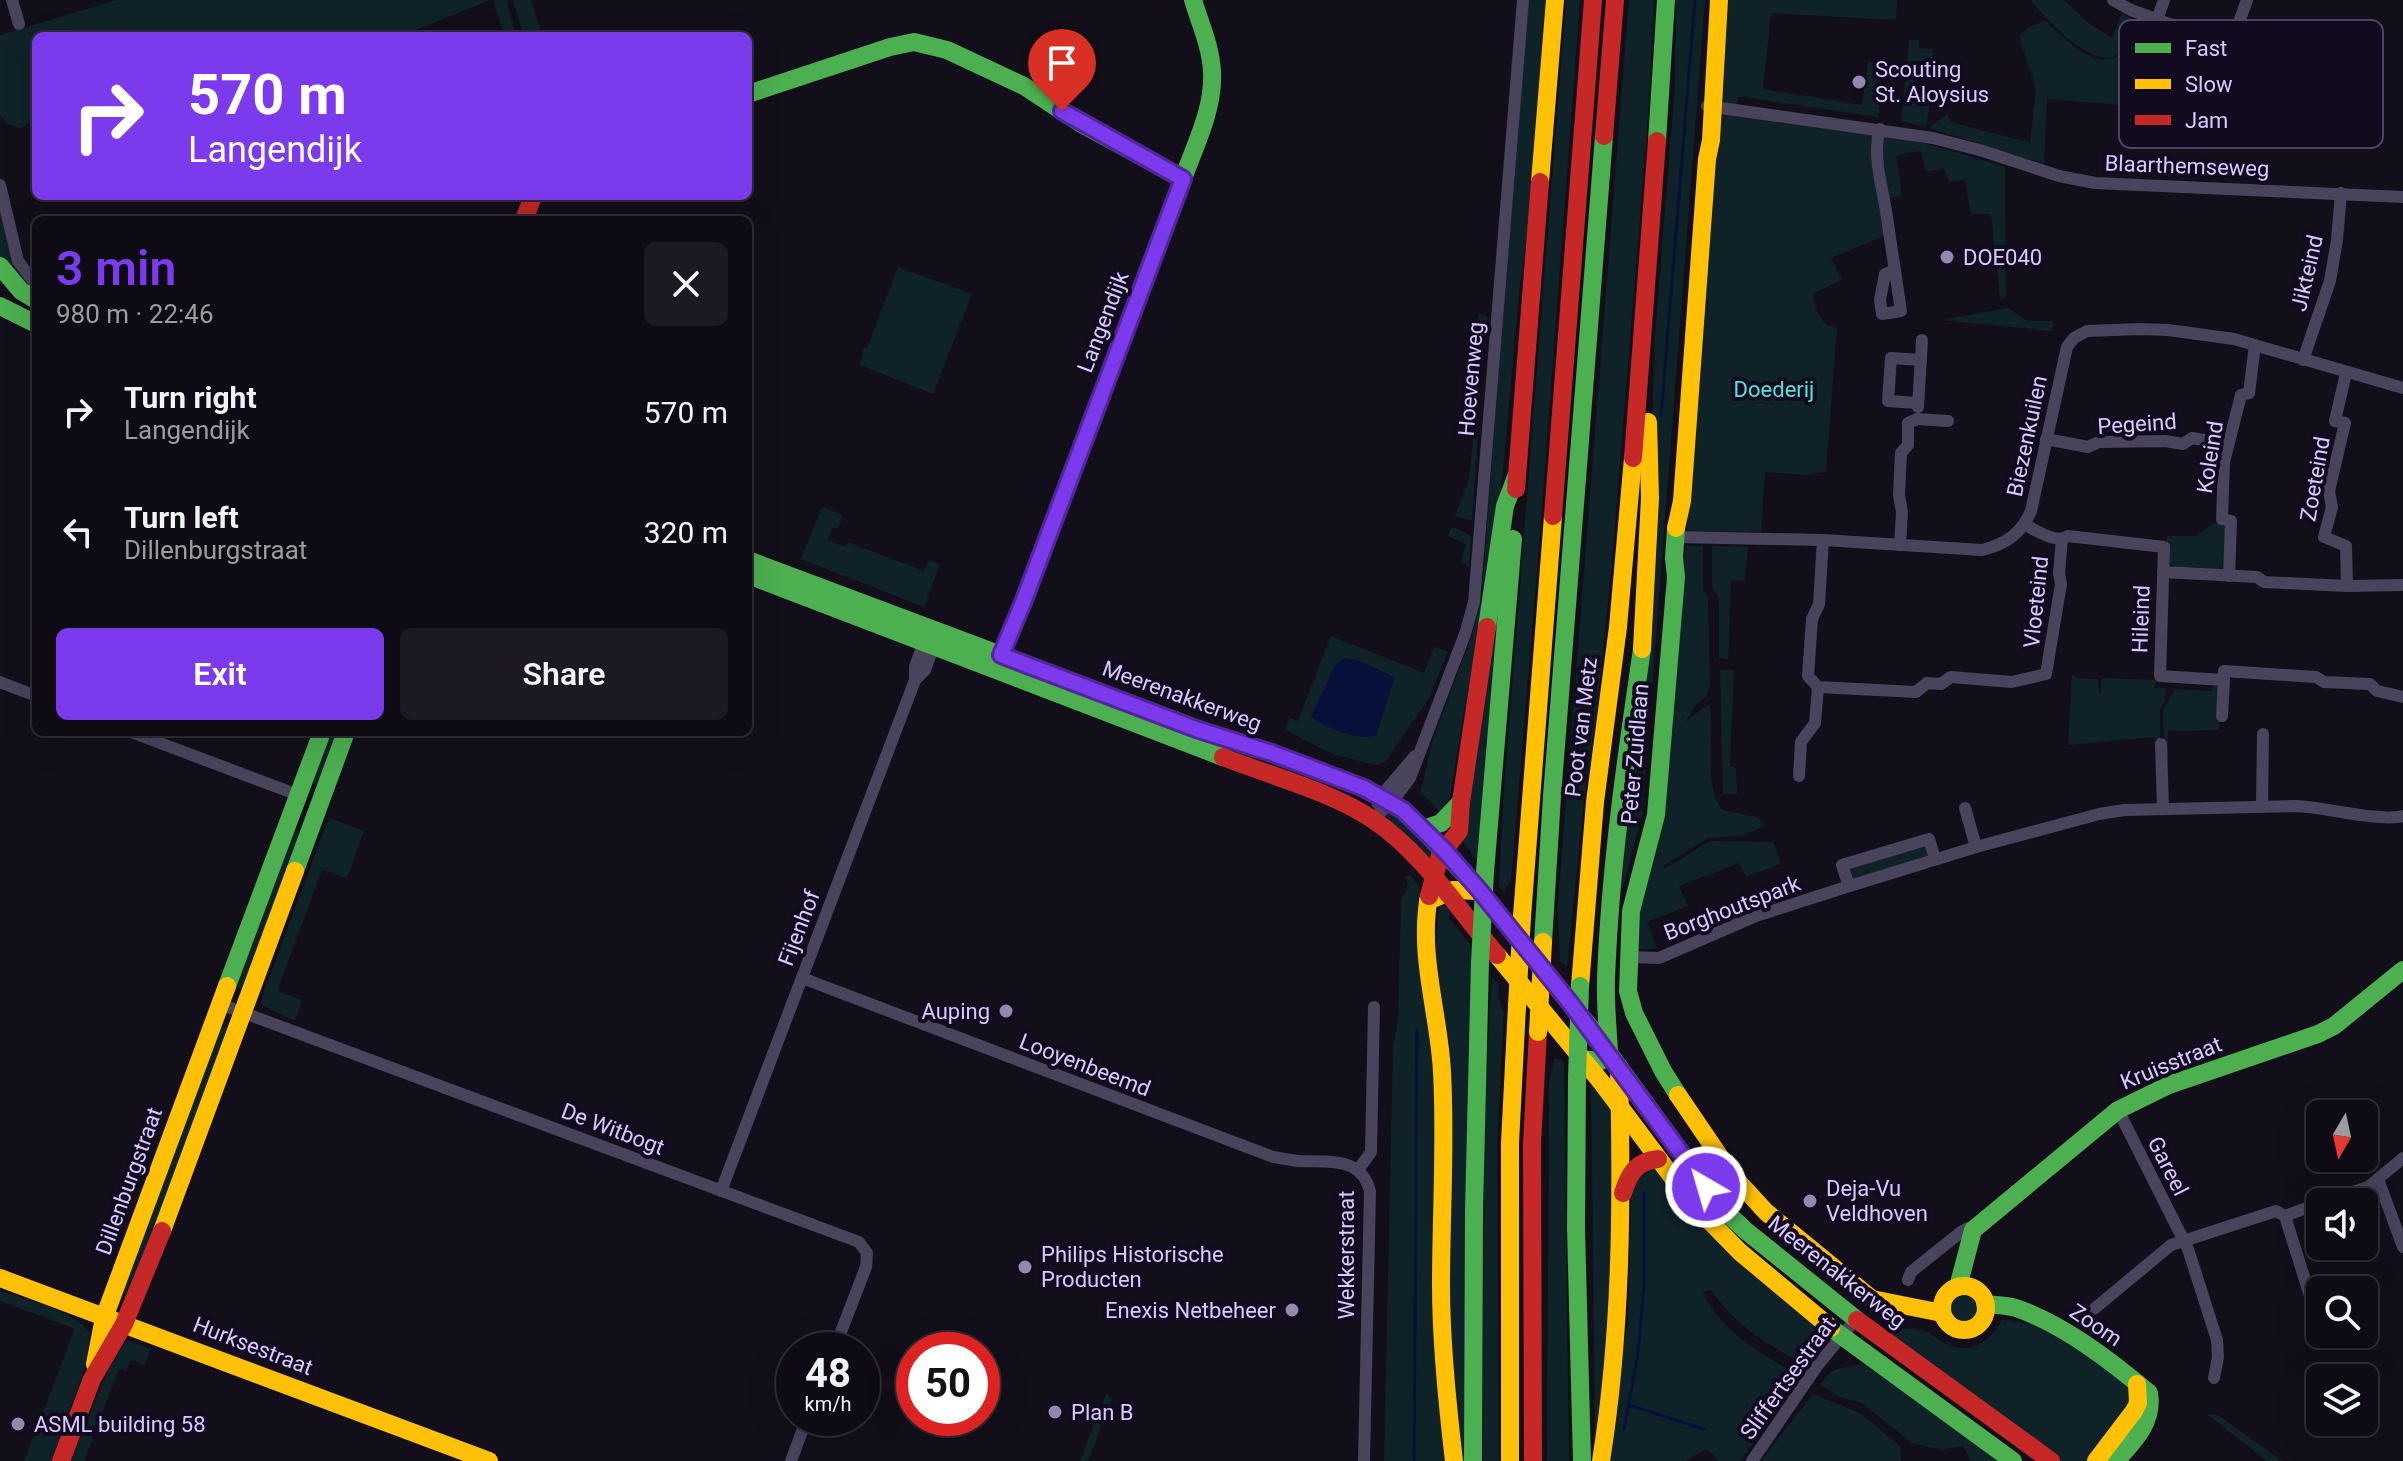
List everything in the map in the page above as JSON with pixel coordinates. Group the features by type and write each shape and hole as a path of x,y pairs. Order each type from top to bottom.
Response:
{"main road":[{"name":"Langendijk","path":"1183,179 1213,82 1208,51 1193,0"},
{"path":"1473,1461 1475,1116 1485,872 1555,0"},
{"name":"Poot van Metz","path":"1510,1461 1510,1143 1522,916 1593,0"},
{"name":"Poot van Metz","path":"1533,1461 1532,1144 1543,942 1615,0"},
{"name":"Poot van Metz","path":"1582,1461 1576,1243 1580,986 1595,802 1618,627 1643,345 1666,0"},
{"name":"Peter Zuidlaan","path":"1719,0 1703,138 1707,159 1682,501 1685,517 1680,537 1681,564 1676,577 1656,815 1631,911 1628,991 1639,1024 1663,1071 1733,1176 1773,1219 1872,1299 1942,1308"},
{"path":"752,93 914,42 947,50 1024,86 1080,123 1183,179"},
{"path":"3,273 32,298"},
{"path":"1,305 32,322"},
{"path":"1601,1461 1612,1384 1620,1202 1620,1106 1606,983 1618,819 1641,658 1647,567 1649,403 1643,345"},
{"path":"1454,1461 1445,1382 1441,1286 1443,1082 1426,946 1437,863 1459,831 1505,506 1516,477"},
{"name":"Meerenakkerweg","path":"752,562 1196,729 1272,753 1386,800 1423,829 1480,891 1614,1060 1721,1207 1856,1319 2051,1461"},
{"name":"Meerenakkerweg","path":"752,577 1341,802 1373,819 1402,841 1435,890 1620,1106 1691,1203 1741,1253 1816,1316 2013,1461"},
{"name":"Dillenburgstraat","path":"92,1379 104,1318 320,736"},
{"name":"Dillenburgstraat","path":"61,1461 92,1379 124,1324 161,1234 344,736"},
{"path":"298,795 319,803"},
{"path":"1423,829 1444,823 1461,802"},
{"path":"1435,890 1459,888 1480,891"},
{"name":"Kruisstraat","path":"1972,1236 2118,1110 2169,1085 2318,1034 2341,1021 2403,970"},
{"path":"1581,1059 1614,1060"},
{"path":"1620,1202 1634,1167 1646,1160 1658,1159"},
{"path":"1965,1287 1972,1236"},
{"name":"Hurksestraat","path":"0,1278 489,1461"},
{"path":"1965,1287 1980,1294 1985,1309 1976,1326 1962,1330 1949,1324 1942,1308 1945,1295 1965,1287"},
{"name":"Zoom","path":"1985,1309 2013,1307 2049,1322 2137,1384"},
{"path":"2096,1461 2134,1411 2138,1403 2137,1384"},
{"path":"2116,1461 2142,1429 2151,1412 2149,1393 2137,1384"}],"street":[{"path":"12,0 19,24"},
{"name":"Hoevenweg","path":"1373,819 1386,800 1410,778 1465,634 1474,602 1523,0"},
{"path":"2113,0 2157,20 2164,0"},
{"path":"2240,20 2247,0"},
{"name":"Blaarthemseweg","path":"1709,106 1933,138 2059,176 2095,183 2403,197"},
{"path":"1880,129 1877,146 1895,270"},
{"name":"Langendijk","path":"1001,655 1183,179"},
{"path":"0,185 18,261 32,280"},
{"name":"Jikteind","path":"2303,360 2330,281 2341,193"},
{"name":"Biezenkuilen","path":"1680,537 1823,540 1982,550 2000,546 2025,525 2031,511 2067,347 2074,338 2087,331 2168,330 2234,339 2403,388"},
{"path":"1917,419 1922,340"},
{"name":"Koleind","path":"2229,576 2231,521 2222,519 2224,462 2241,395 2249,393 2255,345"},
{"path":"1918,403 1888,401 1891,358 1921,360"},
{"name":"Zoeteind","path":"2346,373 2335,421 2345,423 2329,491 2332,507 2324,537 2346,546 2347,586"},
{"path":"1900,545 1901,453 1908,445 1908,423 1917,419 1948,421"},
{"name":"Pegeind","path":"2046,439 2088,447 2099,442 2165,441 2183,444 2192,438 2228,444"},
{"path":"2025,525 2054,538 2068,536 2164,547"},
{"name":"Hileind","path":"2164,533 2160,676 2224,680 2224,671 2316,677 2324,682 2370,684 2377,691 2403,697"},
{"name":"Vloeteind","path":"1818,687 1916,692 1927,683 1941,684 1951,677 2012,682 2046,674 2061,584 2062,539"},
{"path":"1799,776 1801,742 1815,723 1818,687 1808,676 1812,619 1819,604 1823,540"},
{"path":"2163,572 2257,577 2264,582 2403,585"},
{"name":"Fijenhof","path":"721,1191 915,680 915,667 928,646"},
{"path":"2222,716 2224,680"},
{"path":"0,682 32,694"},
{"path":"2262,807 2263,734"},
{"path":"142,736 298,795"},
{"path":"2161,744 2163,809"},
{"name":"Borghoutspark","path":"1629,957 1659,958 1756,916 1935,859 2099,814 2124,810 2313,807 2390,819 2403,816"},
{"path":"1965,808 1976,847"},
{"path":"1849,886 1842,865 1929,839 1935,859"},
{"name":"Looyenbeemd","path":"802,978 1273,1157 1294,1161 1338,1161 1358,1170"},
{"path":"220,1004 244,1013"},
{"name":"Wekkerstraat","path":"1364,1461 1370,1191 1358,1170 1371,1152 1374,1007"},
{"name":"De Witbogt","path":"244,1013 859,1242 867,1253 866,1267 841,1332"},
{"name":"Gareel","path":"2118,1110 2188,1249 2217,1340 2214,1378"},
{"path":"2365,1188 2403,1158"},
{"path":"2378,1179 2403,1247"},
{"path":"2285,1216 2306,1209"},
{"path":"2094,1309 2171,1245 2276,1211 2285,1216 2306,1283"},
{"name":"Kruisstraat","path":"1908,1280 1911,1272 1961,1232 1968,1228 1972,1236"},
{"name":"Sliffertsestraat","path":"1752,1461 1817,1366 1856,1319"},
{"path":"791,1461 800,1436"}],"green space":[{"path":"117,0 490,0 411,32 32,32 32,121 21,128 7,124 0,115 0,35"},
{"path":"493,0 506,0 516,32 503,32"},
{"path":"513,0 531,0 541,32 523,32"},
{"path":"1528,0 1549,0 1533,191 1520,284 1496,544 1450,797 1440,813 1420,793 1433,739 1471,638 1481,602"},
{"path":"1566,0 1580,0 1511,880 1504,892 1499,887 1504,789"},
{"path":"1629,0 1654,0 1648,117 1613,551 1567,967 1560,960 1558,904"},
{"path":"1676,0 1705,0 1642,816 1622,889 1655,334 1675,87"},
{"path":"1725,0 1897,0 1896,20 1771,13 1763,89 1862,105 1868,62 1883,62 1878,117 1743,97 1738,97 1737,106 1727,104 1717,96"},
{"path":"2031,0 2064,0 2087,22 2112,38 2119,20 2119,53 2103,58 2092,54 2046,18"},
{"path":"2122,13 2134,20 2119,20"},
{"path":"2045,21 2088,56 2111,59 2119,55 2119,105 2047,99 2044,164 1929,128 1947,114 1951,122 2030,143 2036,89 2019,36 2029,27"},
{"path":"1909,40 1919,40 1919,48 1933,49 1931,77 1917,78 1915,97 1930,100 1926,127 1901,121"},
{"name":"Doederij","path":"1733,113 1874,134 1884,236 1831,258 1842,280 1812,294 1823,320 1837,328 1826,472 1805,475 1765,472 1761,532 1687,531 1691,437 1716,117"},
{"path":"1883,135 1932,145 2005,167 2006,298 2000,299 1991,214 1971,214 1965,180 1949,182 1945,169 1926,171 1921,151 1896,155 1902,196 1889,198 1880,140"},
{"path":"0,205 14,261 32,290 0,259"},
{"path":"898,267 972,294 933,394 860,365 864,348 867,348"},
{"path":"2008,308 2027,321 2053,321 2053,331 1941,320"},
{"path":"1478,313 1487,316 1484,350 1475,350"},
{"path":"1479,418 1472,520 1455,516 1469,479 1475,419"},
{"path":"822,507 843,515 838,529 832,527 828,540 845,547 848,542 924,571 929,560 940,564 924,607 801,559"},
{"path":"2214,523 2226,524 2223,567 2218,571 2174,569 2173,565 2166,565 2167,536 2196,536"},
{"path":"1452,527 1471,537 1469,567 1461,562 1466,544 1448,536"},
{"path":"1503,544 1478,859 1472,857 1461,840"},
{"path":"1686,546 1703,546 1710,684 1706,697 1697,703 1685,722 1707,705 1710,706 1711,774 1716,800 1722,810 1757,817 1764,824 1741,836 1708,838 1663,866 1665,869 1710,841 1773,842 1781,864 1746,877 1739,863 1679,886 1688,906 1647,922 1657,949 1634,949"},
{"path":"1712,546 1748,547 1745,580 1731,581 1728,659 1719,658 1719,606 1718,596 1712,587"},
{"path":"1331,636 1424,673 1434,647 1448,651 1429,698 1385,762 1376,765 1336,755 1285,729 1290,718 1298,721"},
{"path":"1720,670 1734,670 1730,766 1736,768 1737,794 1723,794"},
{"path":"2072,675 2098,679 2099,693 2101,679 2105,678 2155,680 2155,688 2166,686 2165,702 2160,709 2160,757 2156,757 2155,737 2068,745"},
{"path":"2213,683 2221,683 2219,730 2168,731 2168,757 2164,757 2163,710 2175,689 2212,691"},
{"path":"330,736 339,736 318,785 313,780"},
{"path":"1388,809 1437,851 1430,863 1390,823 1385,812"},
{"path":"329,818 364,831 347,878 322,870 277,991 302,1000 295,1021 262,1005 262,997"},
{"path":"295,829 303,834 245,990 233,986"},
{"path":"1922,844 1929,850 1927,856 1853,879 1849,876 1849,867"},
{"path":"1411,875 1421,897 1431,1039 1449,1461 1384,1461 1393,1047 1398,1020 1401,901 1408,885 1405,876"},
{"path":"1439,901 1452,911 1448,917 1471,946 1466,1461 1457,1461 1435,956"},
{"path":"1492,978 1499,985 1498,998 1504,1012 1497,1142 1499,1461 1483,1461 1484,1159"},
{"path":"218,1026 230,1029 128,1296 119,1292"},
{"path":"1555,1058 1564,1063 1569,1461 1547,1461 1549,1080"},
{"path":"1591,1079 1614,1107 1610,1377 1599,1461 1593,1450"},
{"path":"1655,1168 1826,1333 1824,1346 1810,1365 1802,1364 1742,1324 1711,1290 1703,1292 1731,1330 1796,1374 1799,1381 1740,1461 1719,1461 1707,1449 1685,1461 1610,1461 1619,1372 1628,1321 1632,1176"},
{"path":"0,1290 62,1312 90,1333 86,1365 51,1461 24,1461 75,1329 0,1301"},
{"path":"1964,1295 1973,1299 1977,1308 1973,1317 1964,1321 1955,1317 1951,1308 1955,1299"},
{"path":"2002,1320 2039,1325 2124,1380 2132,1392 2129,1406 2102,1437 2105,1442 2091,1461 2060,1461 1889,1335 1895,1327 1916,1329 1953,1347 1970,1348 1985,1341"},
{"path":"127,1340 151,1349 145,1365 131,1360 126,1371 119,1369 84,1461 71,1461 109,1368"},
{"path":"1865,1363 2003,1461 1971,1461 1963,1446 1941,1450 1912,1443 1862,1403 1842,1398 1820,1385 1835,1370"},
{"path":"1106,1394 1112,1398 1088,1461 1080,1461"},
{"path":"1813,1394 1860,1413 1900,1446 1901,1461 1761,1461"},
{"path":"2207,1414 2218,1415 2282,1461 2267,1461"}],"shaded area":[{"path":"1344,658 1357,660 1395,677 1376,736 1342,732 1311,717 1335,665"}],"waterway":[{"path":"1661,416 1695,0"},
{"path":"1414,1461 1417,1030"},
{"path":"1624,1429 1638,1354 1644,1284 1644,1192"},
{"path":"1628,1405 1704,1429"}],"traffic: fast":[{"path":"752,93 914,42 947,50 1024,86 1080,123 1183,179 1203,127 1212,86 1210,53 1193,0"},
{"path":"1657,141 1666,0"},
{"path":"1543,942 1604,136"},
{"path":"0,266 21,291 32,298"},
{"path":"0,306 32,322"},
{"path":"1487,627 1505,506 1516,477"},
{"path":"1676,528 1676,577 1656,815 1631,911 1628,991 1634,1013 1678,1095"},
{"path":"1485,872 1513,539"},
{"path":"752,562 1203,731"},
{"path":"752,577 1223,757"},
{"path":"1581,1059 1601,1061 1609,1053 1606,988 1611,896 1642,649"},
{"path":"227,986 321,736"},
{"path":"295,871 345,736"},
{"path":"1423,829 1441,823 1461,802"},
{"path":"1426,833 1480,891 1590,1027 1721,1207 1857,1320"},
{"path":"1480,962 1485,872"},
{"path":"1473,1461 1474,1211 1480,962"},
{"path":"1958,1287 1973,1230 2118,1110 2169,1085 2318,1034 2334,1026 2403,970"},
{"path":"1577,1078 1580,986"},
{"path":"1577,1078 1576,1228 1582,1461"},
{"path":"1985,1304 2016,1308 2069,1333 2149,1393 2146,1422 2116,1461"},
{"path":"1831,1328 2013,1461"}],"traffic: slow":[{"path":"1540,182 1555,0"},
{"path":"1676,528 1682,501 1719,0"},
{"path":"1642,649 1650,498 1648,422"},
{"path":"1580,986 1595,802 1618,627 1633,458"},
{"path":"1522,916 1553,516"},
{"path":"162,1231 295,871"},
{"path":"1428,901 1453,890 1480,891"},
{"path":"1429,896 1427,962 1440,1050 1443,1099 1442,1329 1454,1461"},
{"path":"1517,1006 1522,916"},
{"path":"1538,1032 1543,942"},
{"path":"1497,955 1602,1083 1691,1202 1740,1252 1831,1328"},
{"path":"95,1364 104,1318 227,986"},
{"path":"1510,1461 1510,1143 1517,1006"},
{"path":"1601,1461 1617,1314 1619,1067"},
{"path":"1678,1095 1733,1176 1766,1212 1872,1299 1942,1313"},
{"path":"0,1278 489,1461"},
{"path":"1964,1286 1979,1293 1986,1308 1979,1323 1964,1330 1949,1323 1942,1308 1949,1293 1964,1286"},
{"path":"2096,1461 2134,1411 2138,1403 2137,1384"}],"traffic: jam":[{"path":"1553,516 1593,0"},
{"path":"1604,136 1615,0"},
{"path":"1633,458 1657,141"},
{"path":"1516,489 1540,182"},
{"path":"526,216 532,200"},
{"path":"1429,896 1440,856 1459,831 1487,627"},
{"path":"1203,731 1364,788 1403,810 1426,833"},
{"path":"1223,757 1319,792 1356,809 1390,832 1439,882 1497,955"},
{"path":"1533,1461 1532,1144 1538,1032"},
{"path":"1623,1193 1634,1170 1644,1162 1658,1159"},
{"path":"61,1461 92,1379 124,1324 162,1231"},
{"path":"1857,1320 2051,1461"}],"place":[{"name":"Scouting St. Aloysius","path":"1859,82"},
{"name":"DOE040","path":"1947,257"},
{"name":"Auping","path":"1006,1011"},
{"name":"Deja-Vu Veldhoven","path":"1810,1201"},
{"name":"Philips Historische Producten","path":"1025,1267"},
{"name":"Enexis Netbeheer","path":"1292,1310"},
{"name":"Plan B","path":"1055,1412"},
{"name":"ASML building 58","path":"18,1424"}],"route":[{"path":"1062,111 1183,179 1001,655 1364,788 1403,810 1480,891 1590,1027 1706,1187"}]}
